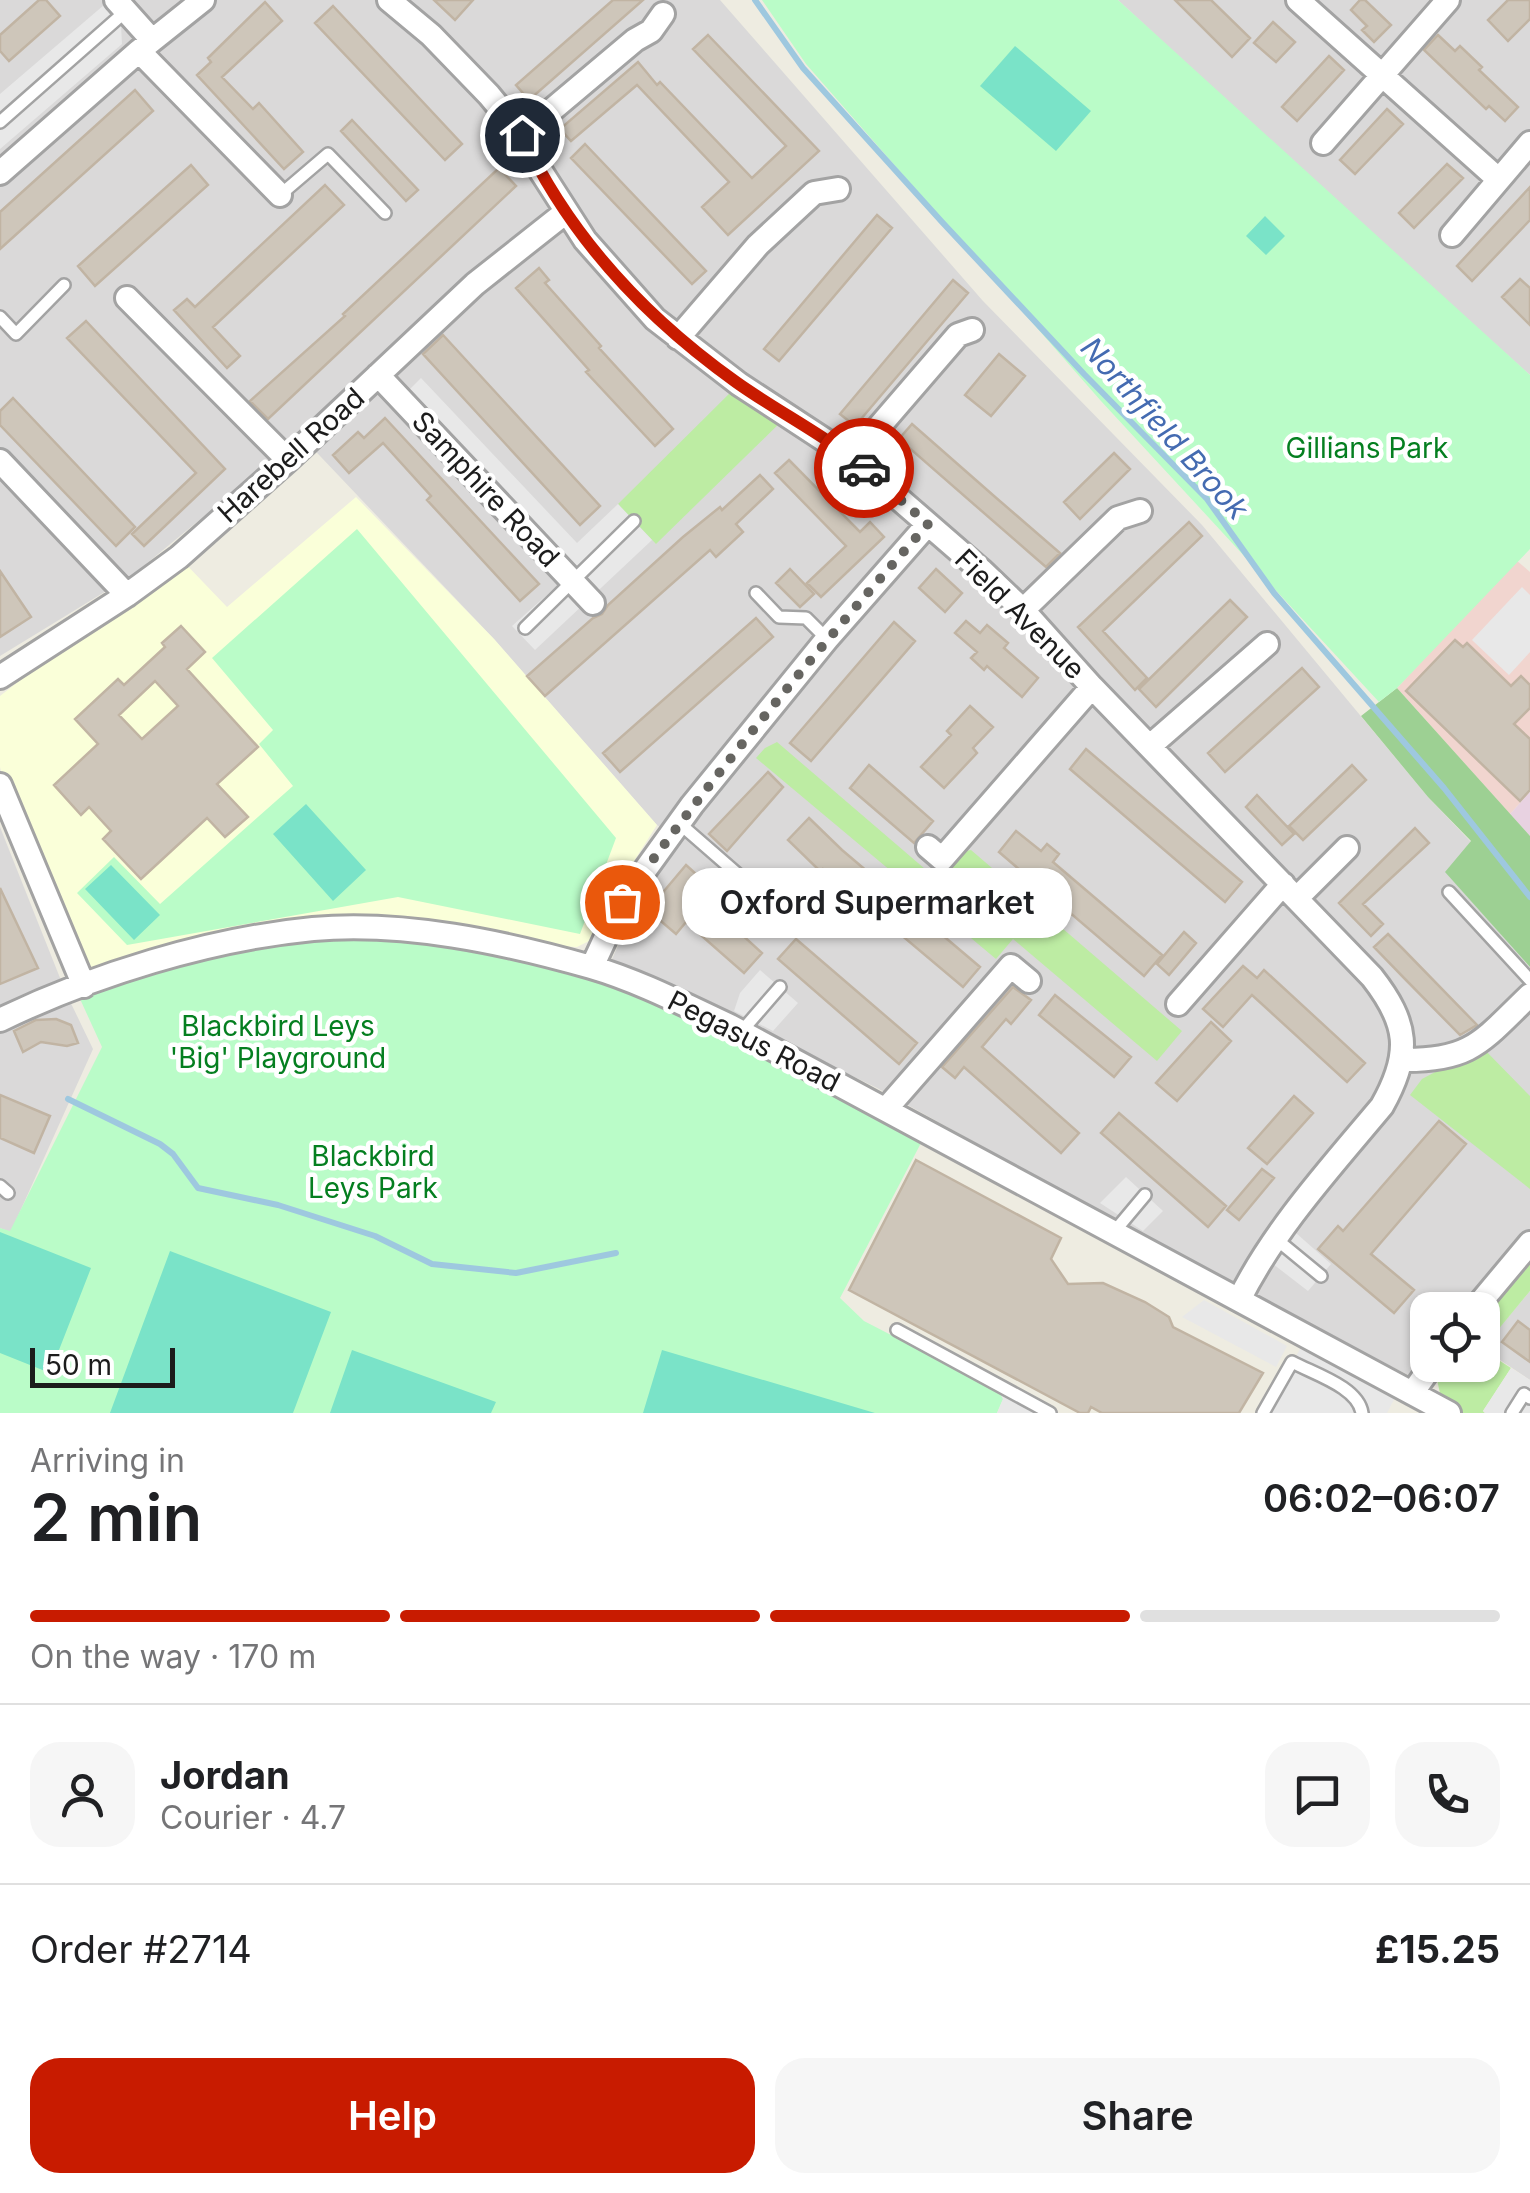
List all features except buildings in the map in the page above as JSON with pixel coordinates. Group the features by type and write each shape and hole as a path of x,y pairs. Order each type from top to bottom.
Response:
{"street":[{"path":"0,172 202,0"},
{"path":"1323,143 1448,0"},
{"name":"Field Avenue","path":"393,1 466,71 522,135 566,212 619,282 678,338 739,384 852,458 1023,610 1092,687 1372,976 1392,1003 1403,1034 1402,1060"},
{"path":"1312,5 1497,178"},
{"path":"122,6 145,46 280,195"},
{"path":"522,135 635,40 651,32 663,14"},
{"path":"1452,235 1530,143"},
{"path":"678,338 758,245 814,193 838,189"},
{"name":"Harebell Road","path":"0,678 127,596 178,557 288,460 475,284 566,212"},
{"path":"127,298 288,460"},
{"path":"852,458 958,336 972,330"},
{"name":"Samphire Road","path":"378,375 593,603"},
{"path":"0,461 127,596"},
{"path":"1023,610 1118,518 1140,511"},
{"path":"592,967 622,902 678,823 827,638 928,524"},
{"path":"1150,746 1266,644"},
{"path":"928,847 942,859 1092,687"},
{"path":"0,786 7,821 84,986"},
{"path":"1178,1004 1290,891 1346,848"},
{"name":"Pegasus Road","path":"0,1020 42,1000 128,969 220,945 313,930 393,929 484,942 592,967 679,1000 741,1032 1449,1413"},
{"path":"886,1108 1011,966 1029,982"},
{"path":"1240,1300 1276,1239 1382,1106 1402,1060 1438,1061 1462,1053 1481,1042 1530,995"},
{"path":"1489,1292 1530,1242"},
{"path":"1412,1392 1419,1382"}],"lane":[{"path":"0,122 122,6"},
{"path":"280,195 328,154 384,213"},
{"path":"0,317 16,334 64,285"},
{"path":"525,628 634,522"},
{"path":"756,593 779,617 806,618 827,638"},
{"path":"678,823 788,918"},
{"path":"1449,892 1530,980"},
{"path":"741,1032 780,987"},
{"path":"1114,1232 1145,1195"},
{"path":"1276,1239 1321,1276"},
{"path":"897,1330 1050,1413"},
{"path":"1263,1413 1292,1362 1345,1390 1358,1400 1362,1413"},
{"path":"1345,1390 1360,1364"},
{"path":"1512,1413 1524,1394 1530,1398"}],"shaded area":[{"path":"0,0 720,0 983,301 1202,525 1428,797 1471,842 1446,872 1530,967 1530,1234 1484,1292 1410,1292 1410,1376 1230,1284 877,1088 612,959 637,904 681,843 657,825 494,639 301,436 134,574 0,656"},
{"path":"1118,0 1530,0 1530,375 1293,162"},
{"path":"104,5 121,25 122,44 0,149 0,94"},
{"path":"421,378 577,543 618,504 652,540 535,650 512,626 558,585 547,573 560,560 406,393"},
{"path":"356,497 494,639 657,825 609,900 593,939 577,947 484,942 84,986 13,818 0,767 0,696 179,557 227,607"},
{"path":"1516,560 1530,572 1530,792 1510,814 1397,688"},
{"path":"1522,587 1530,595 1530,652 1509,675 1472,640"},
{"path":"1530,792 1530,836 1510,814"},
{"path":"0,827 66,993 93,1049 9,1236 10,1232 0,1228"},
{"path":"760,970 798,1003 773,1031 734,1011 740,993"},
{"path":"1126,1177 1163,1211 1143,1231 1100,1203"},
{"path":"1296,1233 1331,1264 1308,1291 1273,1264"},
{"path":"1530,1291 1530,1380 1500,1360 1500,1327"},
{"path":"1204,1300 1287,1346 1276,1367 1182,1317"},
{"path":"1307,1337 1401,1386 1387,1413 1263,1413"},
{"path":"1511,1368 1530,1380 1530,1413 1485,1413 1483,1411"},
{"path":"999,1391 1050,1413 997,1413 1003,1399"}],"green space":[{"name":"Gillians Park","path":"762,0 1118,0 1530,375 1530,549 1379,702 1101,401 806,64"},
{"path":"1015,46 1091,111 1056,151 980,86"},
{"path":"1265,216 1285,236 1266,255 1246,236"},
{"path":"739,384 788,415 656,544 618,504"},
{"path":"357,529 616,838 580,934 398,897 127,945 77,893 114,857 160,904 293,786 259,744 273,730 212,658"},
{"path":"1397,688 1530,836 1530,967 1445,872 1471,841 1428,797 1361,716"},
{"path":"777,742 939,881 971,850 1182,1031 1157,1061 1013,939 996,959 756,758"},
{"path":"306,804 366,870 333,901 273,834"},
{"path":"111,865 160,915 134,940 85,889"},
{"name":"Blackbird Leys Park","path":"393,929 592,967 886,1109 921,1143 840,1298 864,1321 999,1391 1003,1399 997,1413 0,1413 0,1228 10,1231 102,1047 75,988 220,945"},
{"path":"1482,1047 1530,1096 1530,1189 1410,1095 1422,1079"},
{"path":"0,1232 91,1268 50,1373 0,1353"},
{"path":"170,1251 331,1312 293,1413 110,1413"},
{"path":"1530,1258 1530,1291 1500,1327 1500,1294"},
{"path":"352,1350 496,1402 491,1413 330,1413"},
{"path":"662,1350 875,1413 643,1413"},
{"path":"1500,1361 1511,1368 1485,1413 1463,1413 1441,1398 1438,1382 1500,1382"}],"waterway":[{"name":"Northfield Brook","path":"755,0 803,68 942,222 1207,499 1274,593 1444,788 1530,897"},
{"path":"68,1099 160,1144 173,1154 198,1188 278,1205 375,1236 432,1264 516,1273 616,1253"}],"way so far":[{"path":"622,902 758,723 928,524 864,468"}],"place":[{"name":"Oxford Supermarket","path":"622,902"}],"route":[{"path":"522,135 585,240 655,319 739,384 864,468"}],"park label":[{"name":"Blackbird Leys 'Big' Playground","path":"278,1042"}]}
